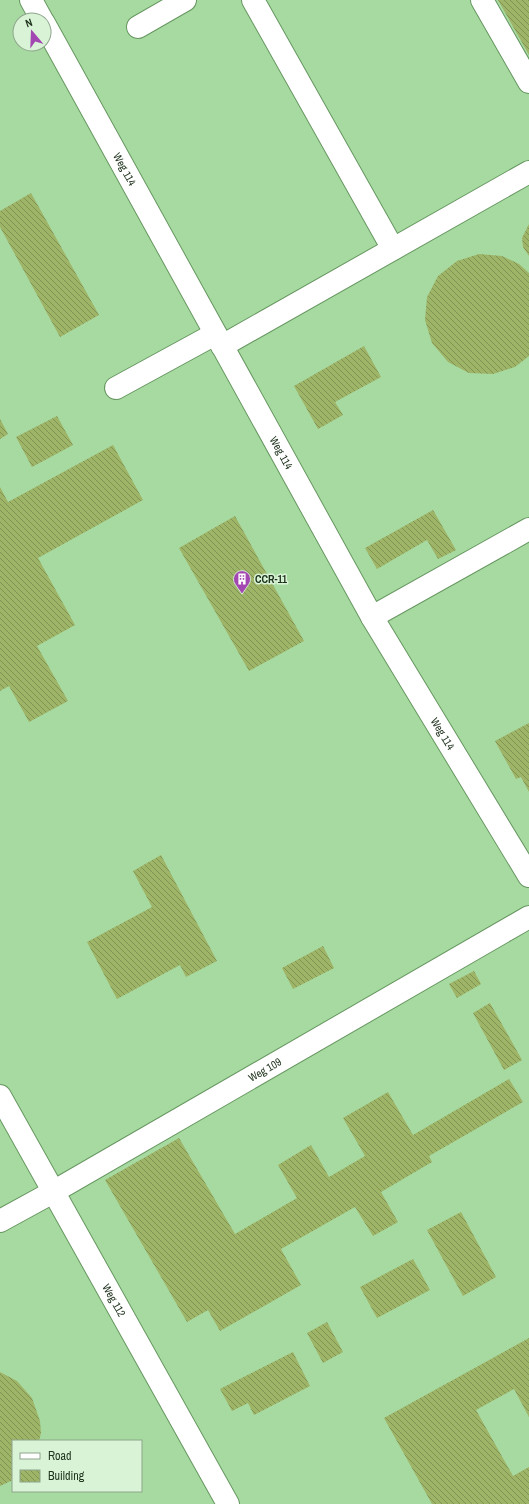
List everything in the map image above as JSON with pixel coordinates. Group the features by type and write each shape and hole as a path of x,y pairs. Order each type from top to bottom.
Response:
{"lane":[{"path":"31,0 38,12"},
{"path":"138,27 185,0"},
{"path":"252,0 393,249"},
{"path":"482,0 529,82"},
{"name":"Weg 114","path":"52,38 372,616 529,876"},
{"path":"116,388 218,340 393,249 529,172"},
{"path":"372,616 529,529"},
{"name":"Weg 109","path":"0,1222 529,917"},
{"name":"Weg 112","path":"0,1096 228,1504"}],"building":[{"path":"498,0 529,0 529,55"},
{"path":"31,193 99,315 60,337 0,227 0,211"},
{"path":"529,224 529,256 523,247 522,238"},
{"path":"479,254 502,256 519,264 529,273 529,356 515,367 493,374 469,373 448,362 432,343 425,320 427,297 438,276 457,261"},
{"path":"364,346 381,377 335,402 343,415 318,429 294,386"},
{"path":"57,416 73,445 32,467 16,437"},
{"path":"0,419 8,434 0,439"},
{"path":"113,445 143,500 38,558 75,625 37,646 68,701 29,722 9,686 0,691 0,487 8,502"},
{"path":"433,510 456,550 438,559 427,540 377,569 365,548"},
{"name":"CCR-11","path":"235,516 304,641 249,671 179,548"},
{"path":"529,723 529,792 521,777 516,779 495,741"},
{"path":"161,855 217,961 186,977 180,965 117,999 87,942 152,907 133,871"},
{"path":"323,946 334,968 293,989 282,968"},
{"path":"474,971 481,984 457,998 449,984"},
{"path":"490,1003 522,1060 504,1070 473,1013"},
{"path":"509,1079 523,1102 429,1156 432,1162 381,1192 398,1222 373,1236 355,1207 281,1249 301,1285 220,1331 208,1310 187,1322 105,1180 179,1138 235,1234 297,1198 278,1165 311,1145 329,1177 365,1156 343,1118 388,1092 413,1135"},
{"path":"461,1212 496,1277 463,1296 427,1230"},
{"path":"413,1259 430,1290 377,1318 360,1287"},
{"path":"327,1322 343,1352 323,1363 307,1333"},
{"path":"529,1338 529,1417 514,1389 476,1410 513,1476 529,1467 529,1504 432,1504 384,1418"},
{"path":"293,1352 310,1386 254,1415 248,1403 232,1411 220,1389"},
{"path":"0,1372 17,1381 32,1398 40,1421 41,1433 39,1440 12,1440 12,1480 0,1486"}],"place":[{"name":"CCR-11","path":"242,594"}]}
